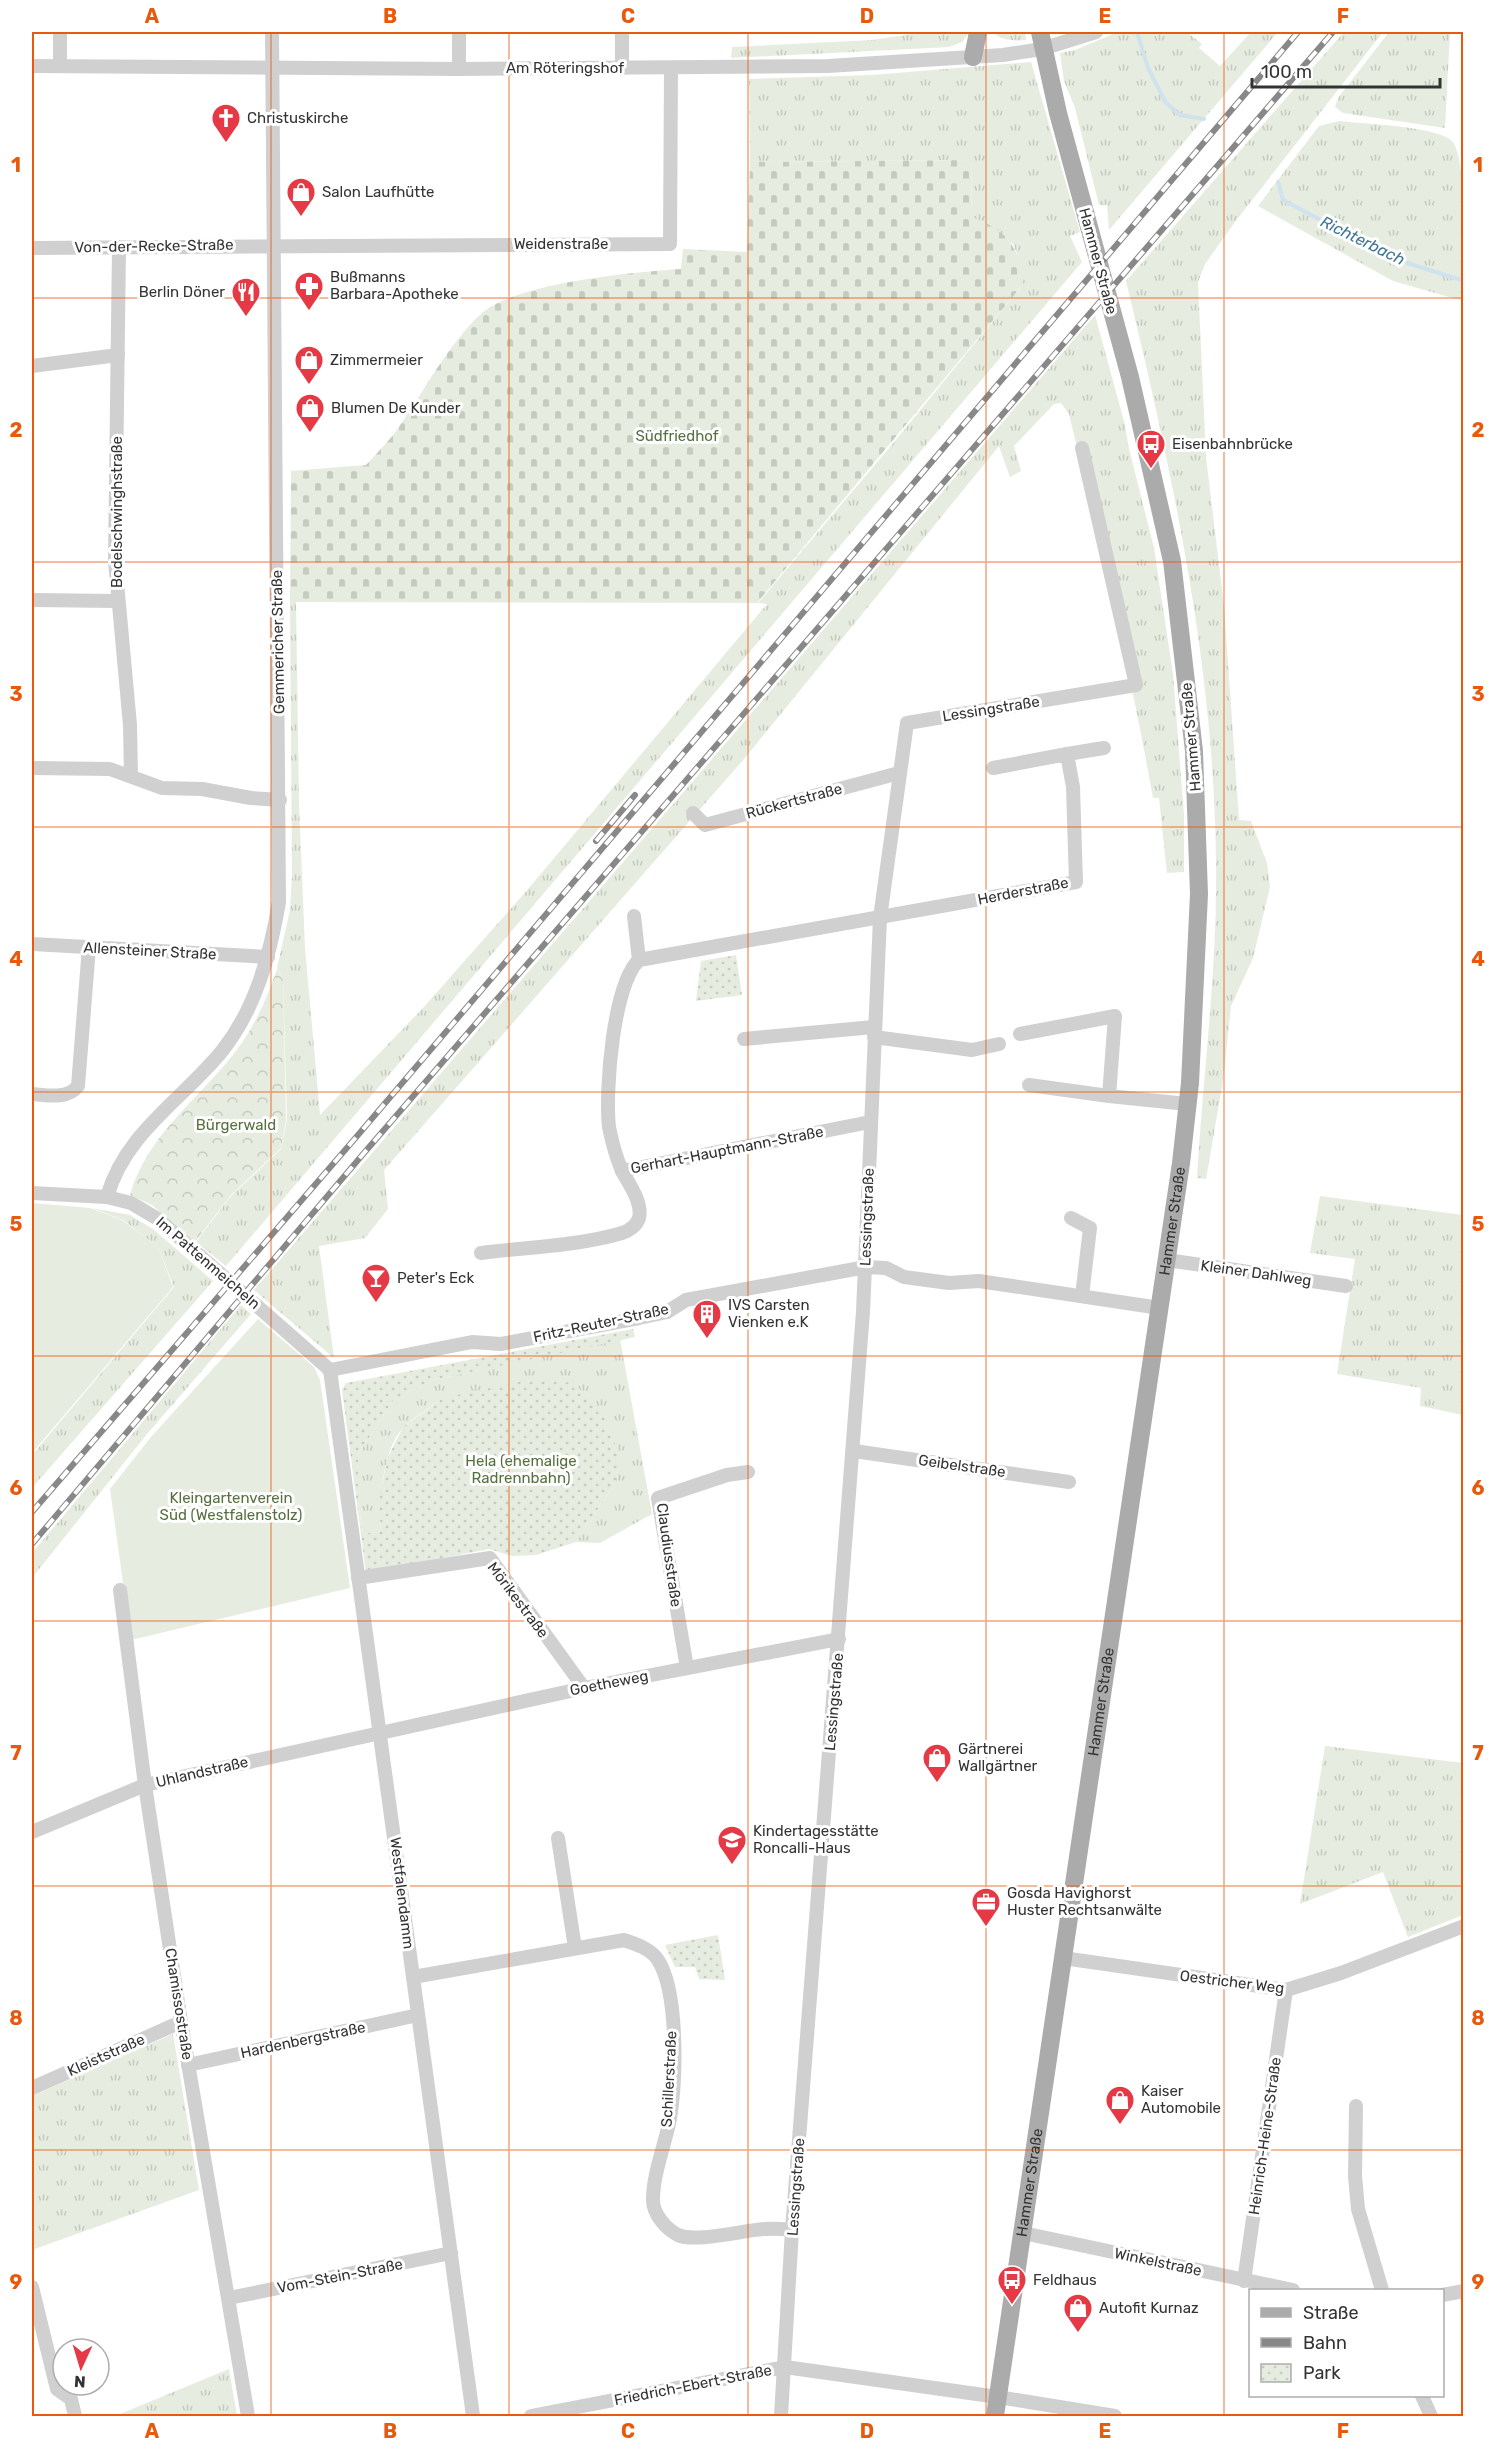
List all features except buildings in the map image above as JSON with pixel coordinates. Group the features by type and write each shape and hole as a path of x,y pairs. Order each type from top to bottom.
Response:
{"main road":[{"path":"973,57 978,32"},
{"name":"Hammer Straße","path":"996,2416 1167,1260 1187,1104 1199,944 1194,751 1172,561 1130,377 1094,250 1040,34"}],"street":[{"path":"60,32 60,66"},
{"name":"Gemmericher Straße","path":"107,1197 114,1173 130,1147 222,1051 240,1023 251,1003 268,957 279,902 276,244 272,32"},
{"path":"459,32 459,69"},
{"path":"622,32 622,68"},
{"name":"Am Röteringshof","path":"32,66 459,69 828,66 973,57 1042,49 1096,32"},
{"name":"Weidenstraße","path":"276,244 670,244 671,68"},
{"name":"Von-der-Recke-Straße","path":"32,248 276,244"},
{"name":"Bodelschwinghstraße","path":"118,247 115,561 130,726 131,776"},
{"path":"32,366 118,355"},
{"name":"Lessingstraße","path":"781,2416 792,2230 854,1451 866,1267 870,1122 880,918 899,773 907,723 1136,685 1082,448"},
{"path":"32,600 117,601"},
{"path":"993,768 1104,748"},
{"name":"Herderstraße","path":"880,918 1076,882 1073,787 1067,754"},
{"path":"32,768 110,769 148,785 162,788 202,789 251,798 280,800"},
{"name":"Rückertstraße","path":"693,813 705,825 899,773"},
{"path":"634,916 639,960 880,918"},
{"name":"Allensteiner Straße","path":"32,944 268,957"},
{"path":"32,1094 69,1094 78,1086 89,947"},
{"name":"Gerhart-Hauptmann-Straße","path":"639,960 628,972 621,997 615,1023 609,1090 609,1126 622,1171 870,1122"},
{"path":"1020,1034 1115,1016 1109,1096"},
{"path":"744,1039 874,1032 972,1050 999,1044"},
{"path":"1029,1085 1187,1104"},
{"path":"481,1252 594,1238 624,1233 631,1229 638,1220 639,1211 635,1195 622,1171"},
{"name":"Im Pattenmeicheln","path":"32,1193 107,1197 131,1203 158,1219 330,1370"},
{"path":"1071,1218 1090,1228 1082,1296"},
{"name":"Kleiner Dahlweg","path":"1167,1260 1346,1287"},
{"name":"Fritz-Reuter-Straße","path":"330,1370 472,1342 501,1344 560,1333 667,1312 686,1300 866,1267 886,1268 904,1277 949,1283 979,1281 1160,1308"},
{"name":"Westfalendamm","path":"330,1370 473,2416"},
{"name":"Geibelstraße","path":"854,1451 1070,1482"},
{"name":"Claudiusstraße","path":"687,1668 658,1498 727,1475 748,1472"},
{"name":"Mörikestraße","path":"358,1578 490,1558 584,1688"},
{"name":"Chamissostraße","path":"120,1590 145,1785 181,2022 248,2416"},
{"name":"Goetheweg","path":"379,1731 584,1688 839,1639"},
{"name":"Uhlandstraße","path":"32,1832 145,1785 379,1731"},
{"path":"558,1838 575,1948"},
{"name":"Oestricher Weg","path":"1063,1958 1286,1990 1341,1973 1464,1926"},
{"name":"Schillerstraße","path":"413,1977 624,1940 644,1947 658,1959 664,1976 674,2034 670,2117 652,2201 655,2211 666,2228 681,2236 768,2228 792,2230"},
{"name":"Heinrich-Heine-Straße","path":"1244,2281 1286,1990"},
{"name":"Hardenbergstraße","path":"188,2066 418,2015"},
{"name":"Kleiststraße","path":"32,2088 181,2022"},
{"path":"1356,2106 1355,2176 1358,2209 1382,2289"},
{"name":"Winkelstraße","path":"1023,2233 1288,2289"},
{"name":"Vom-Stein-Straße","path":"229,2298 451,2253"},
{"path":"32,2287 57,2389 71,2399 75,2416"},
{"path":"1444,2295 1464,2291"},
{"name":"Friedrich-Ebert-Straße","path":"531,2416 785,2367 1115,2416"},
{"path":"1422,2397 1431,2416"}],"green space":[{"path":"926,32 970,32 962,42 949,47 731,58 732,47 872,40"},
{"path":"993,32 1025,32 1026,40 1004,39"},
{"path":"1118,32 1187,32 1202,44 1199,48 1220,66 1251,32 1278,32 1109,230 1107,205 1099,205 1075,108 1064,81 1060,53 1075,50"},
{"path":"1344,32 1383,32 1235,222 1205,264 1198,282 1206,457 1224,606 1239,820 1251,821 1267,863 1270,887 1253,958 1231,1006 1223,1081 1206,1179 1197,1178 1210,1019 1216,900 1213,787 1208,714 1188,568 1159,424 1126,281"},
{"path":"1389,32 1450,32 1445,128 1343,113 1335,107 1338,98"},
{"path":"1031,62 1080,232 1070,236 1082,262 226,1266 196,1242 230,1197 281,1149 287,1119 283,980 277,968 290,910 292,875 290,602 296,602 299,804 305,948 320,1115 423,1008 529,888 767,604 758,603 1025,282 1014,245 983,222 972,218 971,160 750,162 749,79 872,75"},
{"path":"1339,121 1416,129 1444,136 1452,141 1461,169 1463,192 1463,301 1393,281 1258,206 1319,126"},
{"name":"Südfriedhof","path":"971,160 972,217 995,228 1009,241 1018,258 1025,282 757,603 290,602 291,471 366,465 395,432 459,338 482,313 498,303 548,287 606,276 681,269 683,249 747,252 750,162"},
{"path":"1095,315 1125,425 1154,548 1173,674 1184,815 1184,872 1167,873 1159,798 1153,798 1124,654 1081,462 1069,414 1061,403 1054,404 1014,446 1021,471 1010,477 999,446 744,759 384,1170 388,1209 365,1238 319,1246 334,1358 254,1290"},
{"path":"736,955 742,995 696,1001 701,961"},
{"name":"Bürgerwald","path":"277,969 283,980 286,1120 281,1148 230,1196 195,1242 152,1205 130,1195 138,1174 160,1137 219,1072 247,1035 264,1003"},
{"path":"1320,1196 1463,1215 1463,1415 1420,1406 1421,1388 1337,1374 1355,1259 1310,1253"},
{"path":"32,1203 90,1208 122,1220 158,1247 173,1287 32,1453"},
{"path":"92,1208 130,1215 153,1229 213,1281 32,1488 32,1455 174,1287 158,1247 123,1220"},
{"path":"241,1305 251,1314 147,1434 32,1578 32,1553"},
{"name":"Kleingartenverein Süd (Westfalenstolz)","path":"258,1319 314,1367 320,1380 350,1588 131,1640 110,1489 151,1437"},
{"name":"Hela (ehemalige Radrennbahn)","path":"633,1329 635,1337 433,1380 393,1400 358,1455 358,1500 363,1534 381,1531 379,1503 387,1459 403,1427 443,1398 533,1379 574,1383 603,1414 619,1454 616,1482 576,1542 536,1555 512,1556 489,1549 366,1573 342,1390 346,1383"},
{"path":"620,1339 652,1514 600,1543 576,1542 616,1482 443,1398 410,1421 398,1434 387,1460 384,1475 381,1531 363,1534 358,1500 358,1455 393,1400 433,1380"},
{"path":"1325,1746 1463,1763 1463,1915 1408,1937 1383,1872 1300,1904"},
{"path":"718,1935 725,1980 699,1979 695,1967 675,1967 665,1945"},
{"path":"173,2034 199,2190 32,2250 32,2096"},
{"path":"229,2369 237,2416 115,2416"}],"waterway":[{"name":"Richterbach","path":"1137,32 1148,68 1166,103 1180,115 1204,119"},
{"name":"Richterbach","path":"1278,182 1283,200 1392,258 1464,281"}],"railway":[{"path":"32,1512 352,1142 1298,32"},
{"path":"32,1544 364,1153 1333,32"},
{"path":"596,841 635,795"}],"place":[{"name":"Christuskirche","path":"226,144"},
{"name":"Salon Laufhütte","path":"301,218"},
{"name":"Bußmanns Barbara-Apotheke","path":"309,312"},
{"name":"Berlin Döner","path":"246,318"},
{"name":"Zimmermeier","path":"309,386"},
{"name":"Blumen De Kunder","path":"310,434"},
{"name":"Eisenbahnbrücke","path":"1151,470"},
{"name":"Peter's Eck","path":"376,1304"},
{"name":"IVS Carsten Vienken e.K","path":"707,1340"},
{"name":"Gärtnerei Wallgärtner","path":"937,1784"},
{"name":"Kindertagesstätte Roncalli-Haus","path":"732,1866"},
{"name":"Gosda Havighorst Huster Rechtsanwälte","path":"986,1928"},
{"name":"Kaiser Automobile","path":"1120,2126"},
{"name":"Feldhaus","path":"1012,2306"},
{"name":"Autofit Kurnaz","path":"1078,2334"}]}
